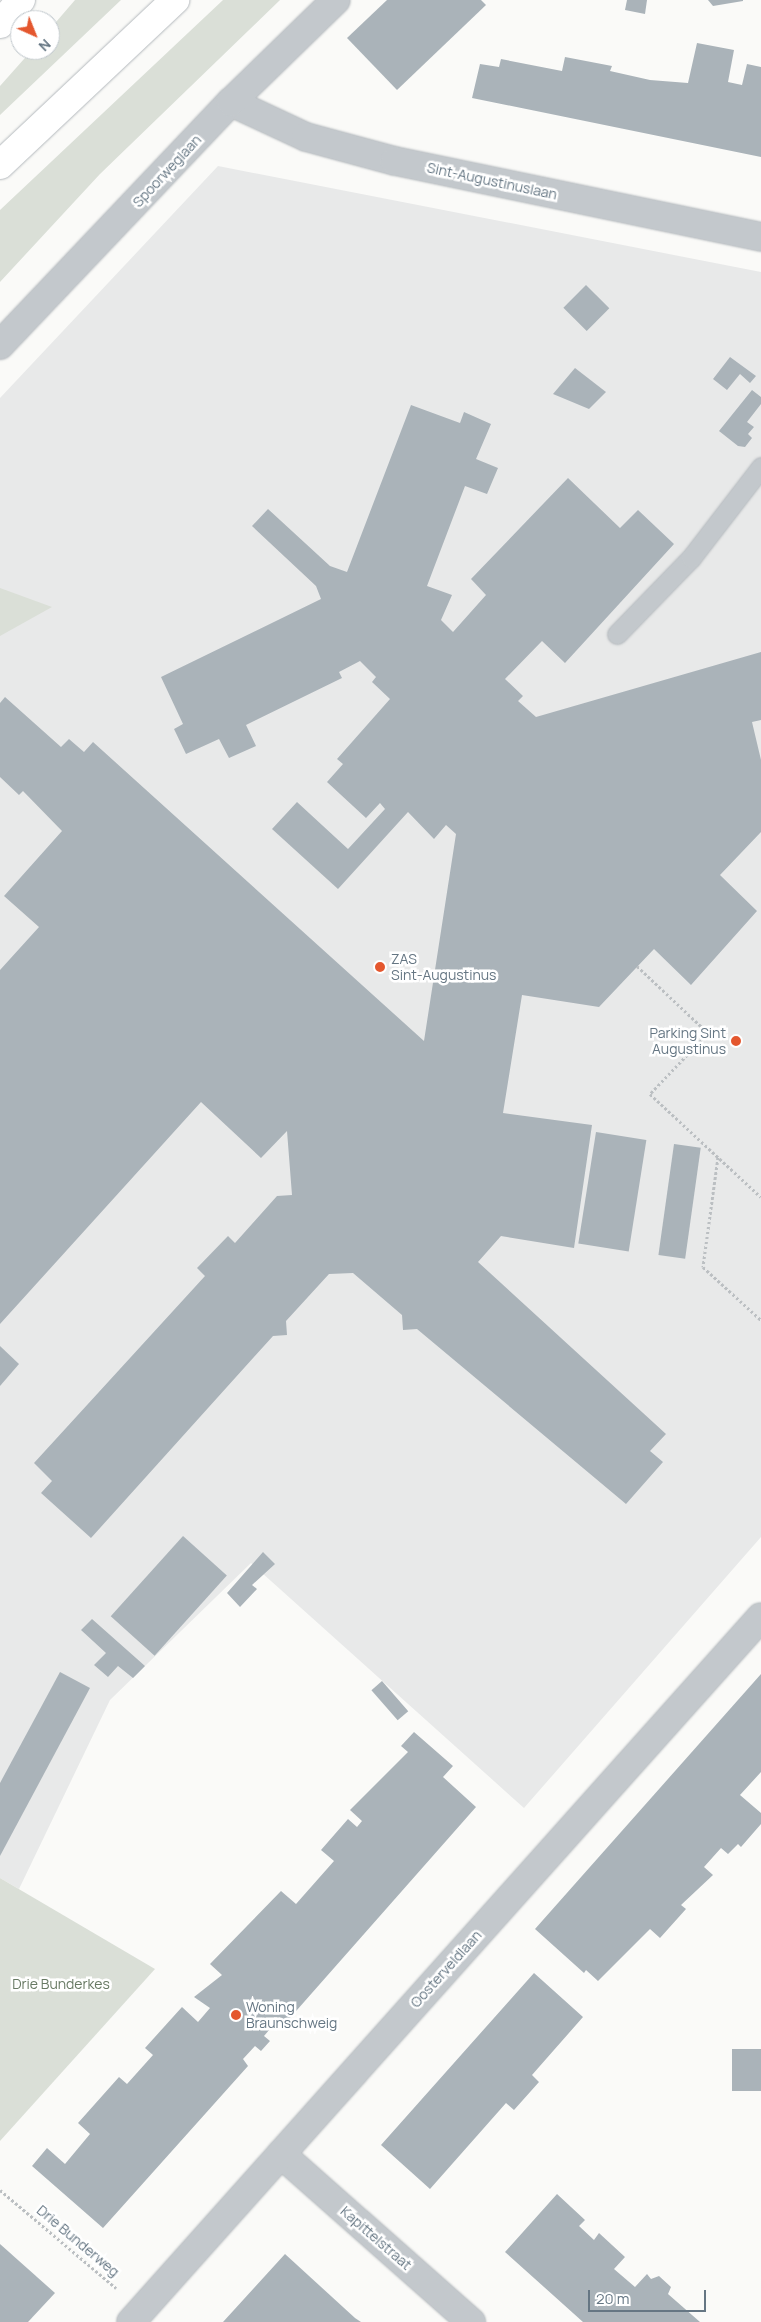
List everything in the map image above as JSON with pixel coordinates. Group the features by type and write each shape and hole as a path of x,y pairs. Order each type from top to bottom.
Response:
{"highway":[{"path":"0,24 21,0"},
{"path":"0,166 175,0"}],"street":[{"name":"Spoorweglaan","path":"0,345 231,102 336,0"},
{"name":"Sint-Augustinuslaan","path":"231,102 306,137 395,161 761,237"},
{"name":"Oosterveldlaan","path":"136,2316 761,1616"},
{"name":"Kapittelstraat","path":"281,2154 471,2322"}],"lane":[{"path":"617,634 691,558 761,467"}],"path":[{"path":"637,966 708,1033 650,1094 761,1197"},
{"path":"718,1156 703,1268 761,1320"},
{"name":"Drie Bunderweg","path":"0,2190 136,2316"}],"shaded area":[{"name":"ZAS Sint-Augustinus","path":"218,166 761,272 761,1537 524,1808 251,1563 110,1700 19,1889 0,1878 0,398"}],"green space":[{"path":"75,0 121,0 60,58 60,17"},
{"path":"223,0 280,0 100,174 0,282 0,210"},
{"path":"23,60 58,60 0,115 0,86"},
{"path":"0,588 52,607 0,636"},
{"name":"Drie Bunderkes","path":"0,1878 155,1969 0,2141"}],"building":[{"path":"387,0 481,0 486,5 397,90 347,38"},
{"path":"627,0 647,0 645,14 625,10"},
{"path":"708,0 743,0 743,1 713,6"},
{"path":"697,43 734,50 728,82 742,85 747,64 761,67 761,157 472,98 480,64 499,67 501,59 562,71 565,57 612,66 610,71 650,80 688,83"},
{"path":"586,285 609,308 587,331 563,308"},
{"path":"730,357 756,376 750,383 740,374 727,390 713,379"},
{"path":"575,368 606,392 589,409 553,394"},
{"path":"752,390 761,397 761,404 747,422 754,427 748,434 752,438 745,447 738,446 719,431"},
{"path":"411,405 460,423 464,412 491,424 476,459 498,468 487,494 465,486 427,586 452,595 441,620 453,632 486,595 471,579 568,478 620,528 638,510 674,544 565,663 542,641 505,679 523,696 518,701 536,717 761,652 761,720 752,722 761,760 761,832 720,875 757,911 691,985 654,949 599,1007 522,995 503,1113 592,1125 574,1248 501,1236 478,1262 666,1434 650,1451 663,1462 626,1504 417,1329 403,1330 402,1315 353,1273 329,1274 286,1321 287,1335 273,1336 91,1538 41,1493 52,1481 34,1463 205,1276 197,1268 228,1236 235,1243 277,1196 292,1195 287,1131 261,1158 201,1102 0,1324 0,970 39,927 4,896 62,831 23,791 19,795 0,777 0,703 5,697 61,747 69,739 84,752 93,742 424,1041 456,834 446,825 434,839 408,812 338,889 272,829 297,802 348,849 385,809 380,803 366,818 327,782 343,764 337,759 390,699 372,682 376,677 360,661 339,672 342,678 246,725 256,746 229,758 219,739 186,754 174,729 183,724 161,677 321,599 316,586 252,526 268,509 330,566 347,572"},
{"path":"596,1132 646,1140 629,1252 578,1244"},
{"path":"674,1144 701,1148 685,1259 658,1255"},
{"path":"0,1346 19,1364 0,1386"},
{"path":"183,1536 227,1575 155,1656 111,1616"},
{"path":"263,1552 275,1564 252,1585 257,1589 240,1607 227,1593"},
{"path":"92,1619 145,1666 133,1678 118,1666 108,1677 94,1665 106,1653 81,1630"},
{"path":"60,1672 90,1688 0,1856 0,1783"},
{"path":"761,1674 761,1772 740,1795 761,1813 761,1824 741,1847 738,1844 728,1854 721,1848 704,1867 713,1875 681,1905 686,1909 660,1938 650,1929 598,1981 586,1970 584,1973 535,1929"},
{"path":"382,1681 408,1711 398,1720 371,1690"},
{"path":"414,1732 453,1766 443,1777 476,1807 282,2027 275,2023 264,2036 270,2041 261,2051 255,2046 243,2059 248,2066 103,2228 32,2166 47,2148 65,2164 90,2134 78,2123 119,2077 127,2084 153,2055 145,2048 182,2007 198,2022 210,2008 194,1997 222,1975 210,1964 281,1891 296,1904 334,1861 321,1850 348,1819 357,1827 362,1821 350,1810 408,1752 401,1746"},
{"path":"534,1973 583,2017 532,2075 539,2082 514,2110 506,2103 430,2189 381,2145"},
{"path":"732,2049 761,2049 761,2091 732,2091"},
{"path":"557,2194 585,2220 579,2226 594,2240 599,2233 625,2257 614,2269 635,2287 647,2274 651,2279 659,2276 671,2287 668,2294 700,2322 583,2322 505,2252"},
{"path":"0,2244 55,2293 28,2322 0,2322"},
{"path":"285,2254 355,2318 361,2322 223,2322"}],"place":[{"name":"ZAS Sint-Augustinus","path":"380,967"},
{"name":"Parking Sint Augustinus","path":"736,1041"},
{"name":"Woning Braunschweig","path":"236,2015"}]}
